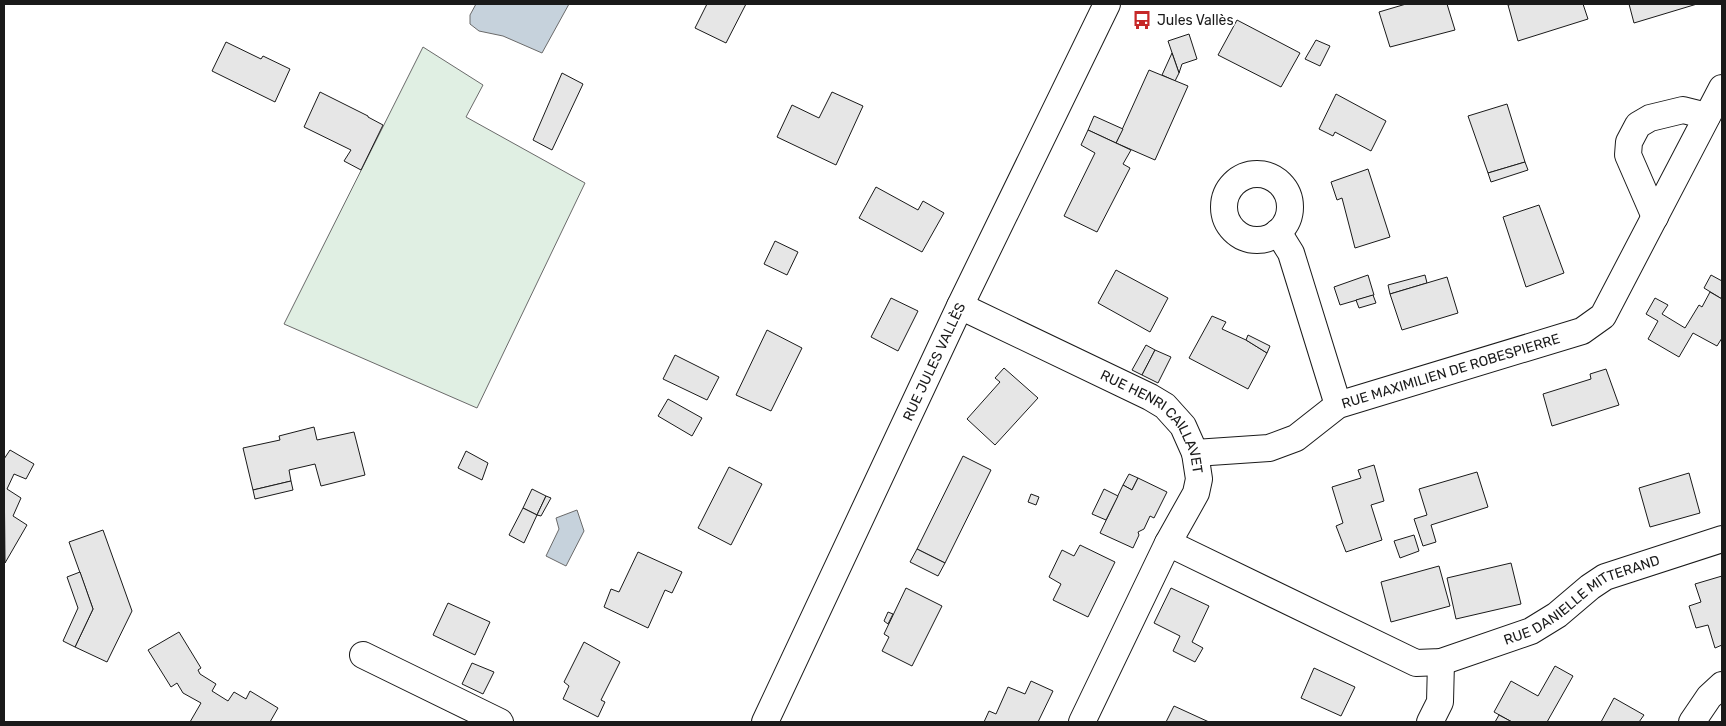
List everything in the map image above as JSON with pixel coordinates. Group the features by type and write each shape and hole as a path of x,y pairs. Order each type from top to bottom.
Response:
{"street":[{"name":"RUE JULES VALLÈS","path":"765,722 960,306 1107,4"},
{"name":"RUE MAXIMILIEN DE ROBESPIERRE","path":"1655,217 1628,155 1629,142 1638,126 1650,118 1717,103"},
{"name":"RUE MAXIMILIEN DE ROBESPIERRE","path":"1195,453 1269,448 1296,438 1338,405 1582,331 1603,316 1717,103"},
{"path":"1278,232 1290,253 1338,405"},
{"name":"RUE HENRI CAILLAVET","path":"960,306 1150,397 1165,406 1182,426 1195,453 1199,479 1196,493 1168,543 1082,722"},
{"name":"RUE DANIELLE MITTERAND","path":"1168,543 1416,663 1441,662 1531,631 1557,615 1605,577 1722,539"},
{"path":"363,655 500,722"},
{"path":"1430,722 1440,702 1441,662"},
{"path":"1692,722 1709,697 1722,685"}],"green space":[{"path":"423,47 483,85 466,117 585,183 477,408 284,324"}],"shaded area":[{"path":"476,4 569,4 542,53 503,36 479,31 470,24 470,15"},
{"path":"577,510 584,531 566,566 546,556 559,529 556,518"}],"building":[{"path":"707,4 746,4 726,43 695,28"},
{"path":"1406,4 1447,4 1455,30 1390,47 1379,12"},
{"path":"1583,4 1588,19 1518,41 1508,5"},
{"path":"1629,4 1697,4 1634,23"},
{"path":"1237,20 1300,53 1281,87 1218,55"},
{"path":"1189,34 1197,59 1182,64 1179,73 1168,41"},
{"path":"1316,40 1330,46 1320,66 1305,59"},
{"path":"226,42 261,59 263,56 290,69 275,102 212,71"},
{"path":"1172,53 1179,73 1175,81 1162,75"},
{"path":"1149,70 1188,86 1155,160 1116,143"},
{"path":"562,73 583,84 552,150 533,140"},
{"path":"320,92 383,125 361,170 344,161 351,150 304,127"},
{"path":"832,92 863,106 836,165 777,137 792,105 819,118"},
{"path":"1336,94 1386,121 1371,151 1335,132 1333,136 1319,129"},
{"path":"1507,104 1525,162 1488,173 1468,116"},
{"path":"1094,116 1123,129 1116,143 1088,130"},
{"path":"1088,130 1131,150 1123,164 1130,168 1097,232 1064,216 1095,153 1081,145"},
{"path":"1525,162 1528,170 1491,182 1488,173"},
{"path":"1368,169 1390,237 1355,248 1342,198 1337,200 1331,182"},
{"path":"876,187 918,210 923,201 944,213 922,252 859,218"},
{"path":"1539,205 1564,273 1526,287 1503,217"},
{"path":"775,241 798,252 787,275 764,264"},
{"path":"1116,270 1168,298 1150,332 1098,303"},
{"path":"1368,275 1374,295 1340,305 1334,287"},
{"path":"1425,275 1427,283 1390,294 1388,285"},
{"path":"1711,275 1722,281 1722,299 1704,288"},
{"path":"1447,277 1458,313 1402,330 1390,294"},
{"path":"1710,292 1722,299 1722,338 1717,346 1693,333 1679,357 1648,339 1658,321 1646,314 1655,298 1668,305 1662,314 1685,328 1699,305 1702,307"},
{"path":"1373,295 1376,303 1359,308 1356,300"},
{"path":"891,298 918,311 898,351 871,337"},
{"path":"1212,316 1226,322 1222,329 1246,340 1267,353 1248,389 1189,358"},
{"path":"767,330 802,348 771,411 736,395"},
{"path":"1248,335 1270,346 1267,353 1246,340"},
{"path":"1146,345 1155,350 1142,375 1132,370"},
{"path":"1155,350 1171,357 1158,383 1142,375"},
{"path":"675,355 719,377 707,400 663,379"},
{"path":"1004,368 1038,398 995,445 967,419 1000,382 995,378"},
{"path":"1606,369 1619,405 1552,426 1543,394 1591,379 1590,374"},
{"path":"668,399 702,418 692,436 658,416"},
{"path":"314,427 317,440 354,432 365,475 321,486 315,464 289,470 291,481 253,490 243,448 280,440 279,436"},
{"path":"10,450 34,464 26,479 14,474 7,489 21,498 13,516 27,525 5,563 4,459"},
{"path":"466,451 488,463 482,480 458,468"},
{"path":"963,456 991,470 945,563 917,549"},
{"path":"1374,465 1384,501 1371,505 1382,540 1346,552 1336,526 1343,523 1332,487 1361,478 1358,470"},
{"path":"729,467 762,484 731,545 698,528"},
{"path":"1477,472 1488,507 1431,525 1436,542 1423,546 1414,519 1427,515 1419,489"},
{"path":"1689,473 1700,513 1650,527 1639,488"},
{"path":"1129,474 1138,478 1132,490 1123,485"},
{"path":"1138,478 1167,492 1154,518 1150,516 1144,529 1138,532 1139,535 1133,548 1100,533 1123,485 1132,490"},
{"path":"291,481 293,490 255,499 253,490"},
{"path":"532,489 546,496 537,515 523,508"},
{"path":"1104,489 1118,496 1106,520 1092,514"},
{"path":"1031,494 1039,497 1036,505 1028,502"},
{"path":"546,496 551,498 541,516 537,515"},
{"path":"523,508 537,515 524,543 509,535"},
{"path":"103,530 132,611 107,662 75,647 93,609 69,542"},
{"path":"1414,535 1419,551 1400,558 1394,541"},
{"path":"1080,545 1115,562 1088,617 1053,600 1061,584 1049,577 1062,550 1074,556"},
{"path":"917,549 945,563 938,576 910,562"},
{"path":"638,552 682,572 672,593 665,590 648,628 604,607 611,589 619,592"},
{"path":"1511,563 1521,604 1456,619 1447,578"},
{"path":"1439,566 1450,606 1391,622 1381,582"},
{"path":"80,572 93,609 75,647 63,641 78,608 67,577"},
{"path":"1722,576 1722,645 1715,648 1708,625 1696,628 1689,606 1701,602 1695,584"},
{"path":"906,588 942,606 912,666 882,651 889,637 884,634"},
{"path":"1171,588 1209,606 1192,642 1203,648 1195,662 1173,651 1180,636 1154,623"},
{"path":"448,603 490,622 475,655 433,635"},
{"path":"888,612 893,614 888,624 884,621"},
{"path":"179,632 201,668 198,670 200,674 216,684 212,691 228,701 234,692 246,699 250,691 278,708 270,722 190,722 201,703 183,693 177,683 171,687 148,650"},
{"path":"584,642 620,662 601,700 605,702 598,717 563,699 569,686 564,682"},
{"path":"472,663 494,672 483,694 462,684"},
{"path":"1555,666 1573,676 1547,722 1512,722 1494,712 1511,681 1538,696"},
{"path":"1314,668 1355,687 1341,716 1301,698"},
{"path":"1031,681 1053,691 1038,722 984,722 989,711 996,714 1008,687 1025,694"},
{"path":"1614,698 1644,715 1639,722 1601,722"},
{"path":"1174,706 1209,722 1166,722"},
{"path":"1499,715 1512,722 1495,722"}],"place":[{"name":"Jules Vallès","path":"1142,20"}]}
